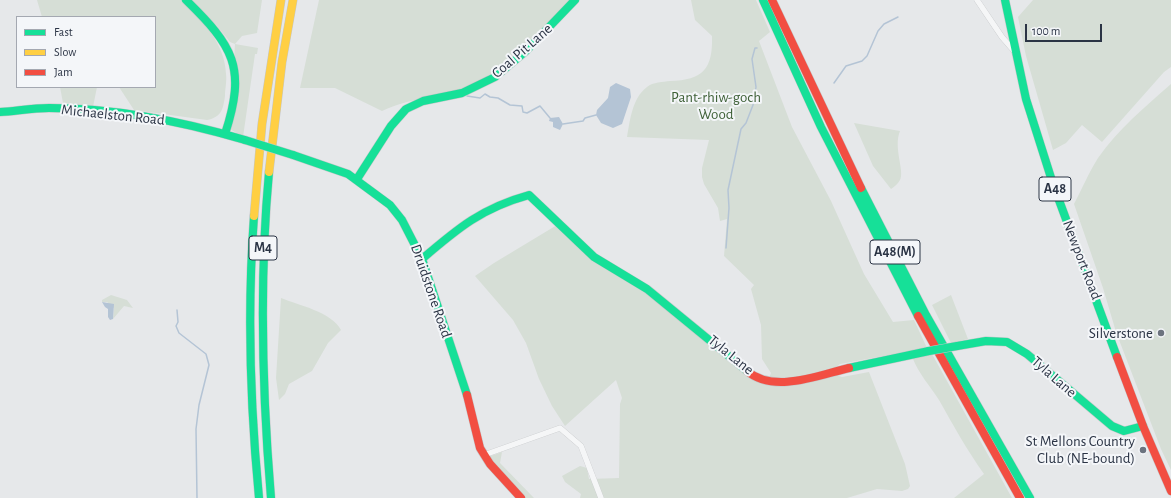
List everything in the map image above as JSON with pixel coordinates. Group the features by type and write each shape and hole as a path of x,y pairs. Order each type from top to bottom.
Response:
{"main road":[{"path":"186,0 219,35 230,54 235,80 234,103 225,134"},
{"name":"M4","path":"259,498 253,428 250,357 251,247 262,119 281,0"},
{"name":"M4","path":"272,498 266,441 261,349 264,233 274,123 293,0"},
{"name":"Coal Pit Lane","path":"357,179 391,126 406,109 423,101 462,93 495,77 526,51 575,0"},
{"name":"A48(M)","path":"762,0 797,76 861,206 931,340 1020,498"},
{"name":"A48(M)","path":"772,0 822,108 882,227 957,369 1030,498"},
{"name":"Newport Road","path":"1005,0 1026,99 1053,184 1143,426 1171,491"},
{"name":"Michaelston Road","path":"0,112 49,108 105,112 180,122 225,134"},
{"name":"Druidstone Road","path":"225,134 331,167 357,179 384,200 402,220 422,259 453,356 471,406 476,435 484,455 490,464 521,498"},
{"name":"Tyla Lane","path":"422,259 474,216 513,198 529,194 599,260 647,289 702,332 733,360 762,379 771,382 791,381 929,351 986,341 1007,342 1028,354 1118,431 1131,431 1143,426"}],"street":[{"path":"976,0 1002,38 1015,52"},
{"path":"484,455 560,428 581,446 600,498"}],"green space":[{"path":"37,0 182,0 211,33 222,52 225,63 226,79 224,101 221,112 216,117 207,120 134,110 120,88 156,88 156,16 42,16"},
{"path":"189,0 262,0 257,33 242,36 235,44 230,42 218,27"},
{"path":"319,0 572,0 518,54 488,76 471,85 447,94 411,101 382,111 335,88 300,88"},
{"name":"Pant-rhiw-goch Wood","path":"691,0 756,0 770,32 759,41 792,127 831,201 864,274 893,322 914,320 927,348 840,364 835,368 798,377 769,378 771,373 762,359 761,325 751,289 754,285 724,256 727,219 720,221 718,208 704,184 702,177 702,168 709,140 627,137 632,110 638,97 647,87 658,82 691,78 698,75 708,64 712,47 712,36 695,20"},
{"path":"1033,0 1171,0 1171,67 1164,72 1102,142 1082,125 1066,143 1053,150 1026,56 1018,17"},
{"path":"235,44 258,48 257,54 255,54 243,137 230,129"},
{"path":"1171,84 1171,470 1161,449 1116,332 1103,288 1074,204 1095,163 1114,137"},
{"path":"60,88 97,88 93,107 63,103"},
{"path":"854,123 900,131 898,138 898,152 901,176 898,183 891,189 873,166"},
{"path":"557,225 762,383 835,375 842,377 869,372 905,464 910,486 908,489 902,491 877,489 847,498 580,498 581,494 565,482 562,476 580,466 587,468 589,479 619,478 620,404 622,398 616,380 565,426 552,406 539,379 526,343 513,320 475,276"},
{"path":"111,295 127,300 133,308 124,306 113,319 114,308 107,302 102,302 102,300"},
{"path":"951,295 968,339 951,343 932,305"},
{"path":"281,298 323,314 337,324 341,330 328,343 312,371 289,384 285,394 279,400 276,378"},
{"path":"932,354 1012,498 954,498 984,474 966,447 939,400 918,370 913,359"},
{"path":"502,452 500,463 534,498 525,498 488,457"}],"water":[{"path":"616,83 630,89 631,97 622,124 613,128 601,123 596,115 597,110 608,98 610,87"},
{"path":"559,117 563,124 560,130 553,127 553,122 549,121 550,118"},
{"path":"102,302 114,304 113,319 110,320 108,317 108,309"}],"waterway":[{"path":"834,83 846,66 862,61 867,56 878,31 884,24 898,17"},
{"path":"726,248 729,208 728,190 741,129 746,123 753,105 756,87 752,59 755,48 757,48"},
{"path":"467,96 480,98 485,94 490,97 498,98 510,105 522,106 523,112 527,113 540,106 550,118"},
{"path":"563,124 583,121 585,118 596,115"},
{"path":"177,310 178,322 176,326 179,333 206,354 209,365 199,405 196,429 197,498"}],"traffic: fast":[{"path":"186,0 215,31 225,45 231,59 235,74 235,91 232,111 225,134"},
{"path":"357,179 391,126 406,109 423,101 462,93 495,77 526,51 575,0"},
{"path":"763,0 821,127 918,316"},
{"path":"1005,0 1026,99 1053,184 1117,357"},
{"path":"0,112 37,108 99,110 173,122 245,140"},
{"path":"245,140 293,155"},
{"path":"293,155 348,174 390,205 402,220 422,259 467,395"},
{"path":"269,172 264,254 263,335 265,417 271,498"},
{"path":"861,188 926,315 1030,498"},
{"path":"422,259 471,220 498,206 529,195 594,257 647,289 747,371"},
{"path":"254,216 250,357 253,428 259,498"},
{"path":"957,346 986,341 1007,342 1027,354 1112,426 1124,431 1143,426"},
{"path":"929,351 957,346"},
{"path":"849,368 929,351"}],"traffic: slow":[{"path":"254,216 262,124 281,0"},
{"path":"269,172 282,62 293,0"}],"traffic: jam":[{"path":"772,0 861,188"},
{"path":"918,316 1020,498"},
{"path":"1117,357 1143,426 1171,491"},
{"path":"747,371 758,378 783,382 797,381 849,368"},
{"path":"467,395 480,448 490,464 521,498"}],"place":[{"name":"Silverstone","path":"1161,333"},
{"name":"St Mellons Country Club (NE-bound)","path":"1143,450"}]}
